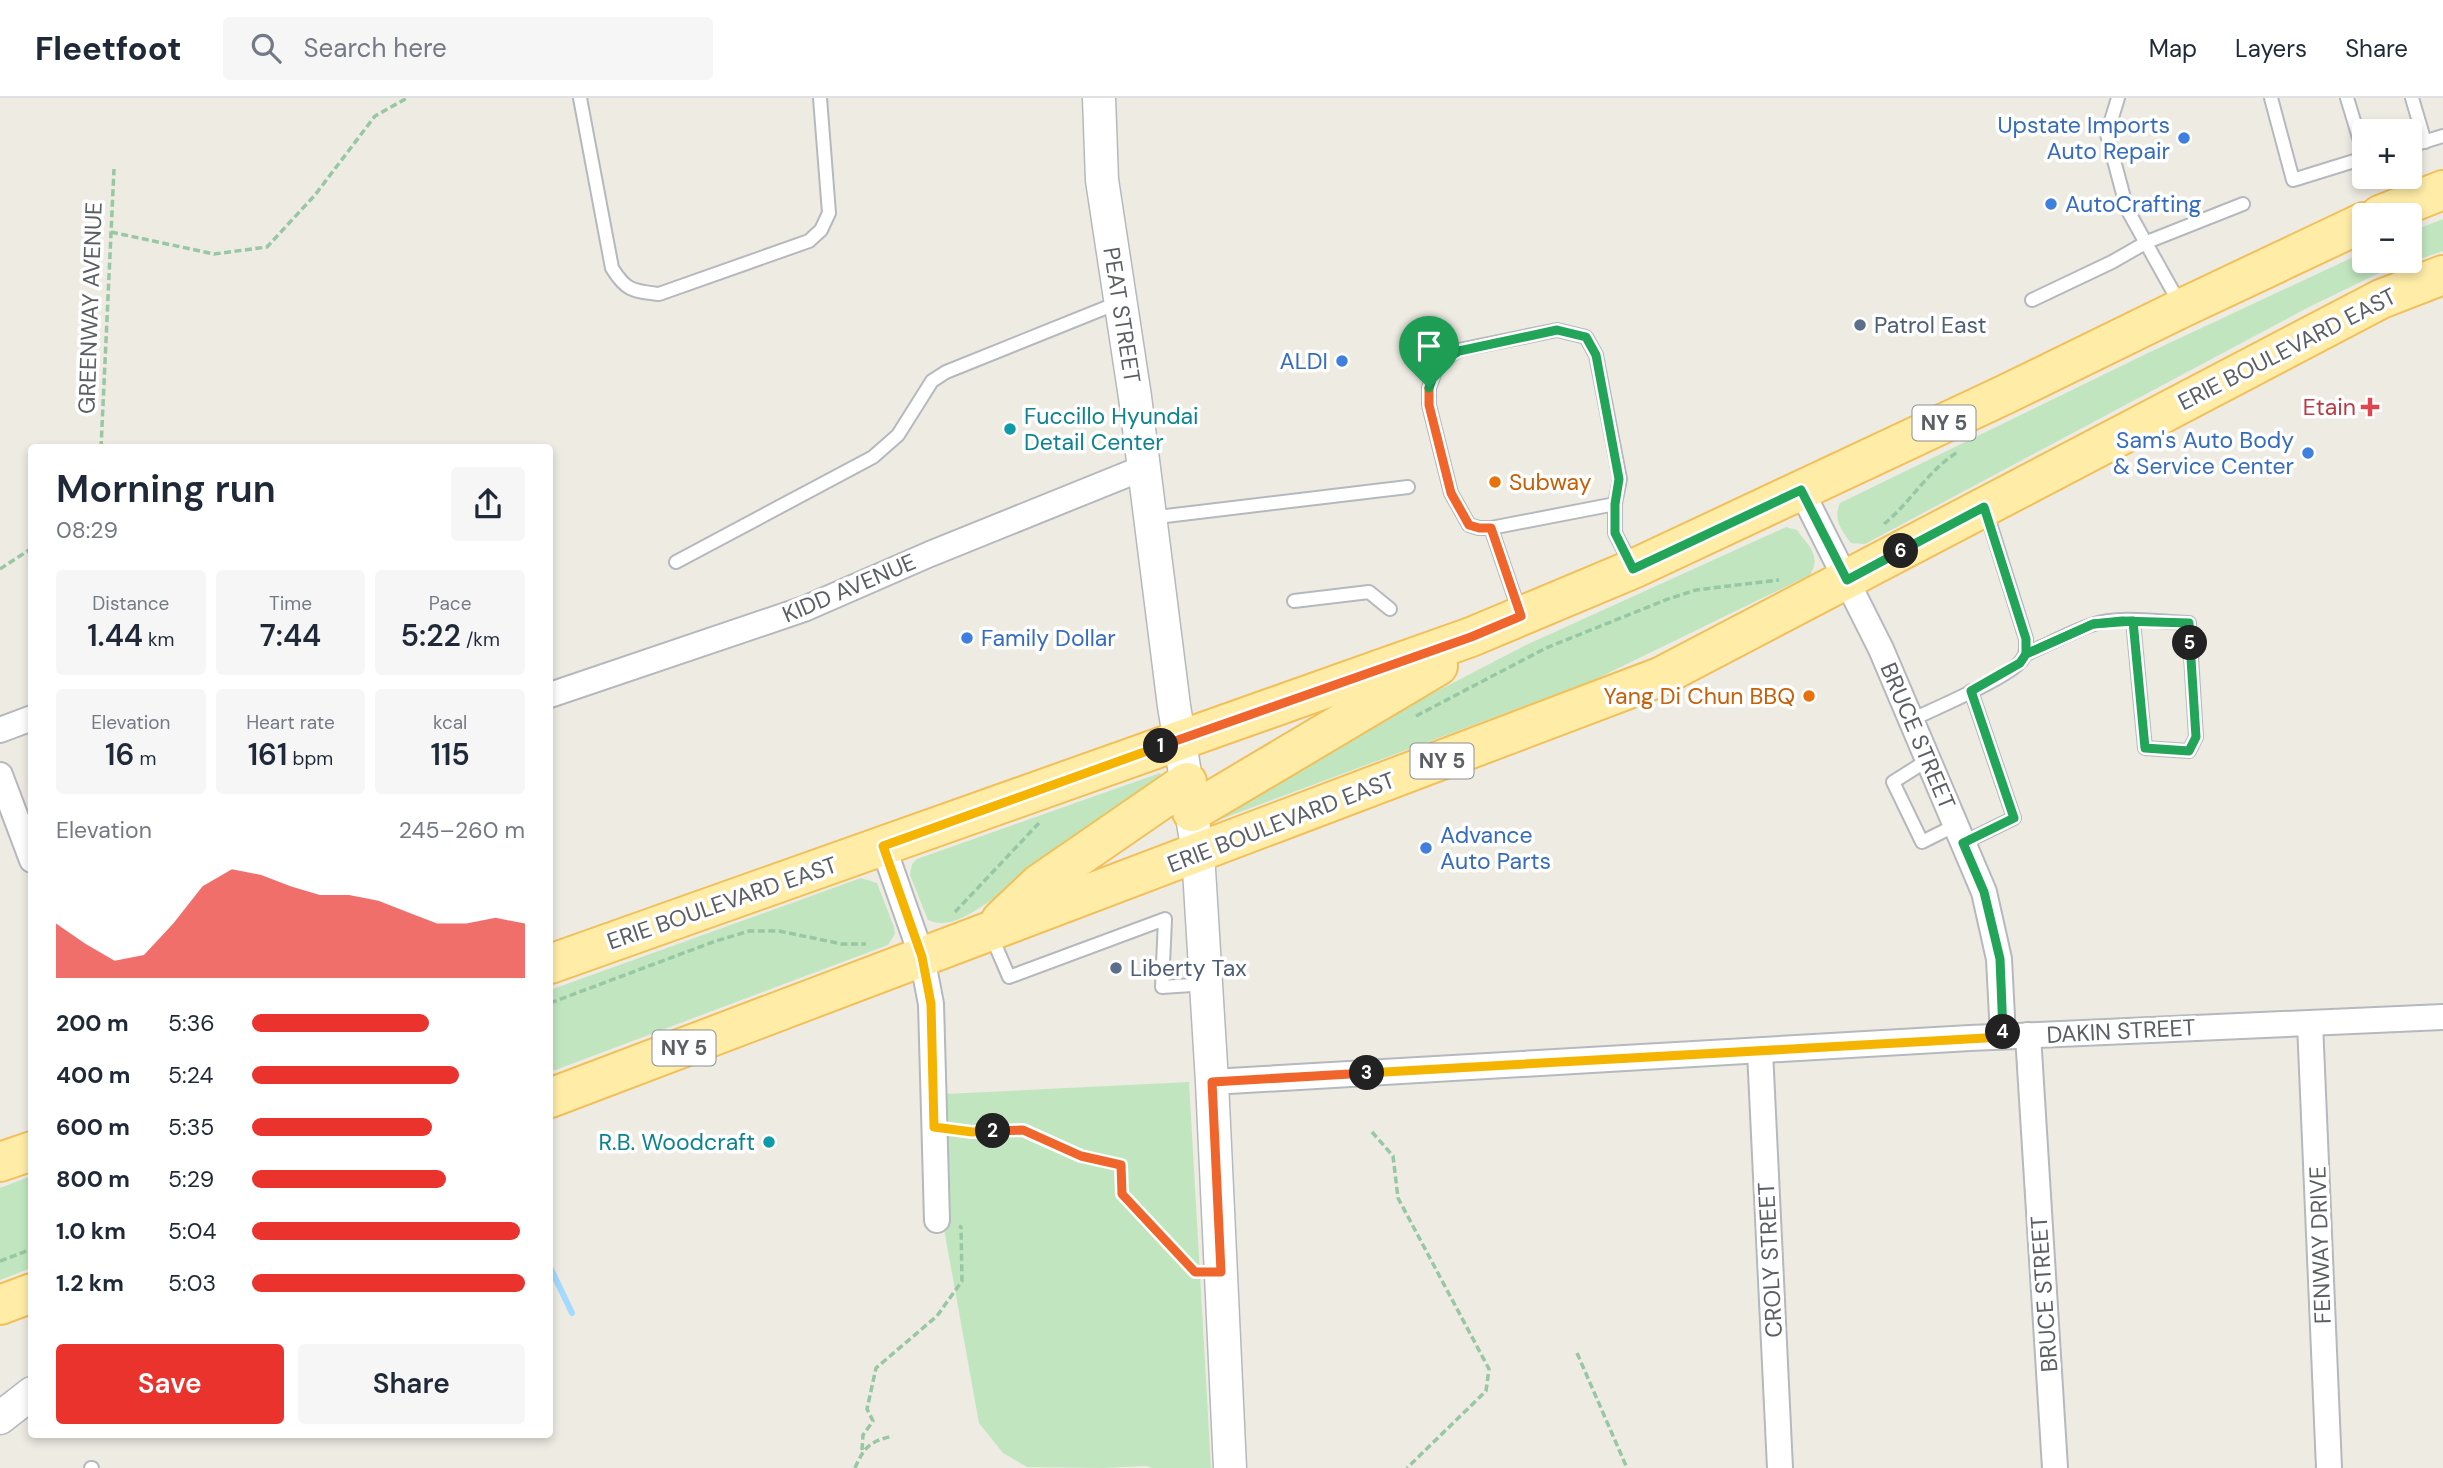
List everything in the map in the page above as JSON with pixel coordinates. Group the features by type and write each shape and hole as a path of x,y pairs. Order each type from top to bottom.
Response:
{"main road":[{"path":"2410,203 2443,190"},
{"name":"ERIE BOULEVARD EAST","path":"553,963 1471,637 1633,569 2352,228"},
{"name":"ERIE BOULEVARD EAST","path":"553,1097 1660,677 2381,299 2443,275"},
{"path":"989,931 1039,884 1190,797 1521,616"},
{"path":"0,1162 28,1152"},
{"path":"0,1305 28,1294"}],"street":[{"name":"PEAT STREET","path":"1099,98 1102,180 1198,853 1207,984 1230,1468"},
{"name":"KIDD AVENUE","path":"553,694 804,609 930,554 1143,468"},
{"name":"BRUCE STREET","path":"1801,490 1881,649 1984,892 2000,959 2003,1037"},
{"path":"0,730 28,720"},
{"path":"0,775 28,849"},
{"path":"883,846 922,957 931,1004 937,1220"},
{"name":"DAKIN STREET","path":"1212,1082 2028,1035 2443,1017"},
{"name":"FENWAY DRIVE","path":"2310,1023 2329,1468"},
{"name":"BRUCE STREET","path":"2028,1035 2055,1468"},
{"name":"CROLY STREET","path":"1760,1051 1780,1468"},
{"path":"0,1418 28,1395"}],"lane":[{"path":"580,98 612,268 621,284 637,292 659,294 808,241 821,230 829,214 820,98"},
{"path":"2118,98 2107,134 2127,209 2182,308"},
{"path":"2271,98 2293,180 2352,160"},
{"path":"2347,98 2353,119"},
{"path":"2412,98 2425,142"},
{"path":"2422,143 2443,136"},
{"path":"2032,300 2147,242 2244,204"},
{"path":"676,562 873,457 898,435 932,381 946,372 1120,301"},
{"path":"1615,504 1491,528 1469,525 1451,493 1429,405 1429,388 1438,363 1459,351 1557,330 1586,337 1596,355 1619,479 1615,504 1615,533 1633,569"},
{"path":"1149,518 1408,486"},
{"path":"1984,507 2026,639 2026,654"},
{"path":"1491,528 1521,616"},
{"path":"1294,601 1369,592 1390,609"},
{"path":"1911,720 1971,691 2020,663 2026,654 2093,624 2133,621 2189,623 2196,737 2189,751 2145,748 2133,621"},
{"path":"1928,760 1893,782 1922,842 2014,818 1971,691"},
{"path":"989,931 1009,977 1165,919 1162,987 1207,984"}],"path":[{"path":"111,232 214,254 267,247 315,195 374,116 407,98"},
{"name":"GREENWAY AVENUE","path":"102,444 114,169"},
{"path":"1881,526 1946,459 1964,448"},
{"path":"0,569 28,551"},
{"path":"1472,686 1546,649 1668,598 1696,590 1777,580 1788,576"},
{"path":"954,912 1042,821"},
{"path":"553,1002 749,931 779,931 859,946 875,943"},
{"path":"934,1127 972,1132 1023,1130 1081,1156 1121,1165 1122,1194 1183,1260 1195,1272 1221,1272"},
{"path":"1372,1132 1393,1156 1398,1198 1489,1369 1486,1391 1407,1468"},
{"path":"855,1468 862,1450 863,1435 873,1421 867,1409 876,1368 937,1316 962,1281 961,1227 937,1220"},
{"path":"0,1261 28,1250"},
{"path":"1577,1353 1627,1468"},
{"path":"862,1450 878,1439 893,1436"}],"green space":[{"path":"2443,219 2443,251 2422,258 2422,227"},
{"path":"2352,258 2352,273 2380,273 2309,307 1865,544 1851,543 1841,529 1837,514 1840,503 2148,353"},
{"path":"1786,527 1797,530 1812,551 1815,562 1810,575 1594,680 1224,818 1219,814 1227,800 1526,645"},
{"path":"1160,773 1160,787 981,907 955,921 937,923 928,920 910,875 912,864 917,859"},
{"path":"861,878 877,883 894,927 895,934 888,945 553,1071 553,989"},
{"path":"1189,1082 1211,1468 1027,1467 1003,1453 979,1423 944,1229 945,1094"},
{"path":"28,1177 28,1269 0,1280 0,1188"}],"waterway":[{"path":"553,1273 572,1313"}],"place":[{"name":"Upstate Imports Auto Repair","path":"2184,138"},
{"name":"AutoCrafting","path":"2051,204"},
{"name":"Patrol East","path":"1860,325"},
{"name":"ALDI","path":"1342,361"},
{"name":"Etain","path":"2370,407"},
{"name":"Fuccillo Hyundai Detail Center","path":"1010,429"},
{"name":"Sam's Auto Body & Service Center","path":"2308,453"},
{"name":"Subway","path":"1495,482"},
{"name":"Family Dollar","path":"967,638"},
{"name":"Yang Di Chun BBQ","path":"1809,696"},
{"name":"Advance Auto Parts","path":"1426,848"},
{"name":"Liberty Tax","path":"1116,968"},
{"name":"R.B. Woodcraft","path":"769,1142"}],"route":[{"path":"1429,388 1429,405 1451,493 1469,525 1491,528 1521,616 1471,637 883,846 922,957 931,1004 934,1127 972,1132 1023,1130 1081,1156 1121,1165 1122,1194 1195,1272 1221,1272 1212,1082 2003,1037 2000,959 1984,892 1963,843 2014,818 1971,691 2020,663 2026,654 2093,624 2122,621 2133,621 2189,623 2196,737 2189,751 2145,748 2133,621 2093,624 2026,654 2026,639 1984,507 1847,580 1801,490 1633,569 1615,533 1615,504 1619,479 1596,355 1586,337 1557,330 1459,351 1438,363 1429,388"}]}
